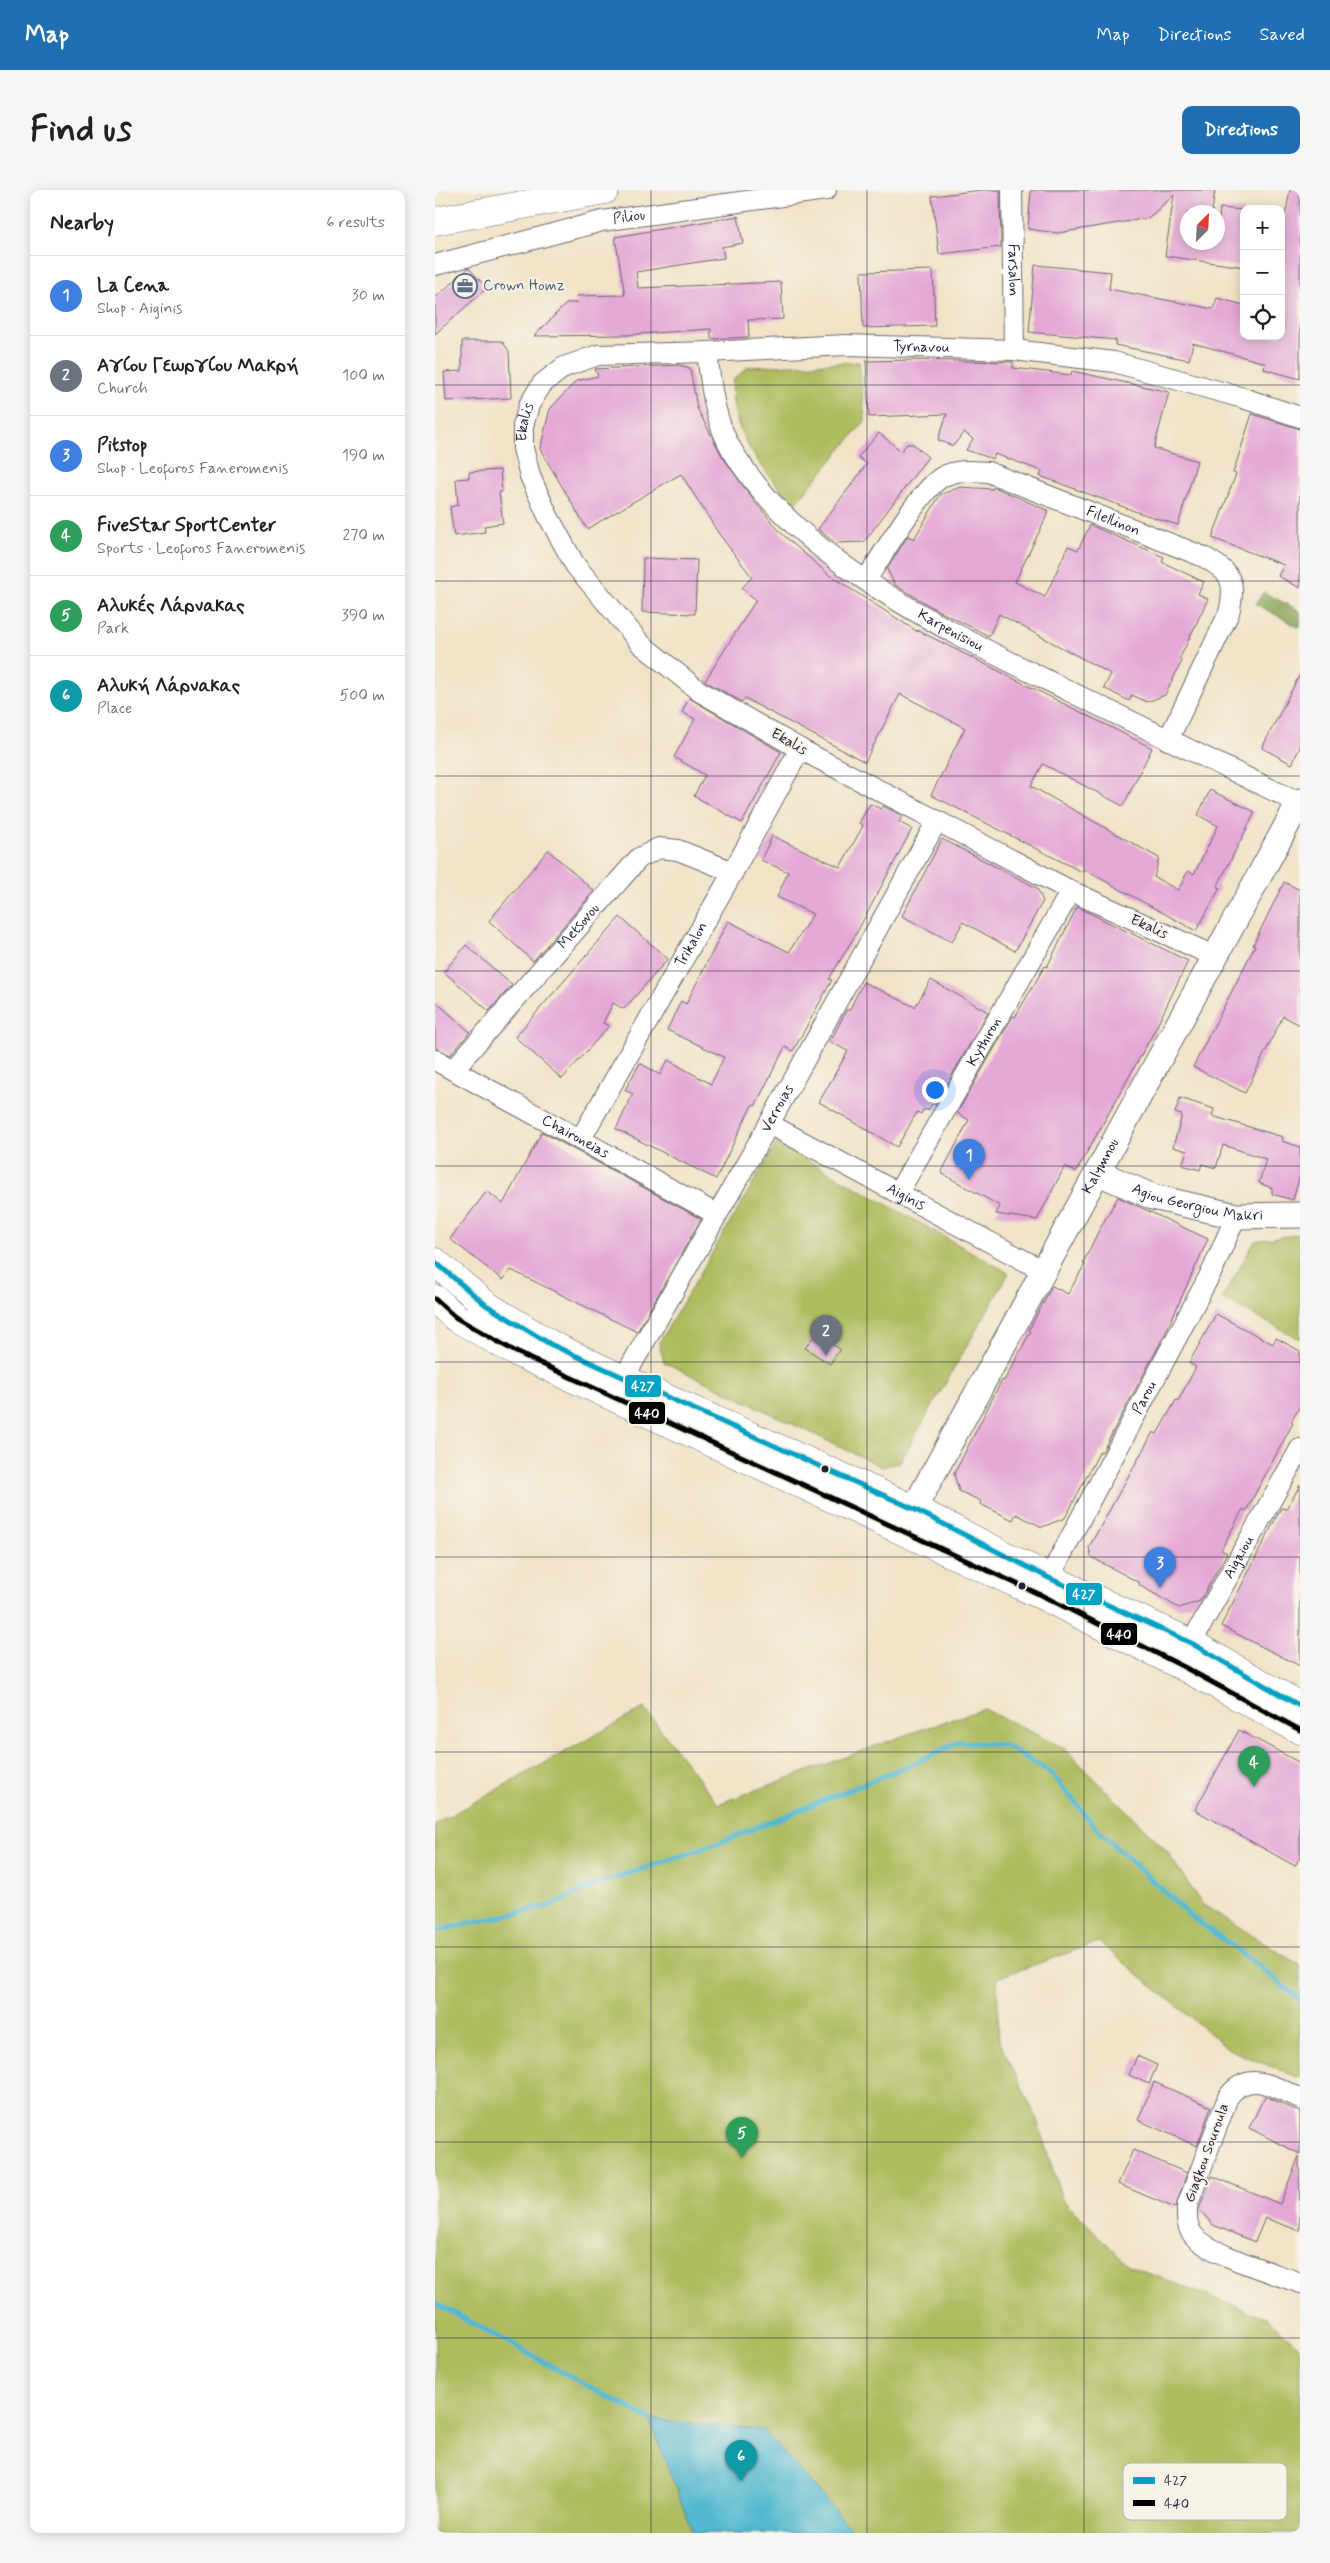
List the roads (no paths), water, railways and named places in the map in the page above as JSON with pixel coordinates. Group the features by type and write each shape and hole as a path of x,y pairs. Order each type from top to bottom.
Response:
{"main road":[{"path":"435,221 605,190"},
{"path":"435,1262 486,1306 619,1388"},
{"path":"435,1299 455,1317 516,1352 619,1388 908,1520 1049,1578 1187,1655 1300,1730"},
{"path":"908,1520 1041,1595 1187,1655 1300,1706"}],"street":[{"name":"Piliou","path":"435,265 602,221 826,190"},
{"name":"Farsalon","path":"1012,190 1014,350"},
{"name":"Tyrnavou","path":"542,384 564,368 598,355 846,345 1014,350 1114,362 1243,398 1300,417"},
{"name":"Karpenisiou","path":"707,352 714,407 731,448 755,484 805,534 866,580 957,635 1168,740 1299,802"},
{"name":"Ekalis","path":"542,384 529,405 523,426 523,448 530,476 548,516 575,565 641,644 699,691 800,749 1071,891 1216,957"},
{"name":"Filellinon","path":"866,580 925,493 942,477 964,471 988,472 1203,557 1222,567 1231,578 1233,594 1229,613 1168,740"},
{"name":"Trikalon","path":"580,1140 733,872 800,749"},
{"name":"Kalymnou","path":"908,1520 1042,1270 1099,1173 1299,802"},
{"name":"Verroias","path":"619,1388 716,1214 769,1124 937,821"},
{"name":"Metsovou","path":"453,1070 639,858 659,848 678,850 733,872"},
{"name":"Kythiron","path":"898,1193 1071,891"},
{"name":"Chaironeias","path":"435,1060 716,1214"},
{"name":"Aiginis","path":"769,1124 1042,1270"},
{"name":"Agiou Georgiou Makri","path":"1099,1173 1153,1197 1236,1216 1300,1214"},
{"name":"Parou","path":"1049,1578 1213,1269 1236,1216"},
{"name":"Aigaiou","path":"1187,1655 1300,1449"},
{"name":"Giagkou Souroula","path":"1300,2098 1265,2084 1247,2081 1235,2088 1228,2097 1187,2206 1187,2223 1194,2236 1210,2248 1300,2283"}],"water":[{"path":"649,2419 763,2430 856,2533 693,2533"}],"waterway":[{"path":"435,1931 550,1906 595,1885 716,1844 913,1764 959,1742 1004,1745 1050,1772 1097,1829 1188,1914 1258,1965 1300,2000"},
{"path":"435,2303 649,2419"}],"place":[{"name":"Crown Homz","path":"465,286"},
{"name":"La Cena","path":"969,1180"},
{"name":"Αγίου Γεωργίου Μακρή","path":"826,1356"},
{"name":"Pitstop","path":"1160,1588"},
{"name":"FiveStar SportCenter","path":"1254,1787"},
{"name":"Αλυκές Λάρνακας","path":"742,2158"},
{"name":"Αλυκή Λάρνακας","path":"741,2481"}]}
